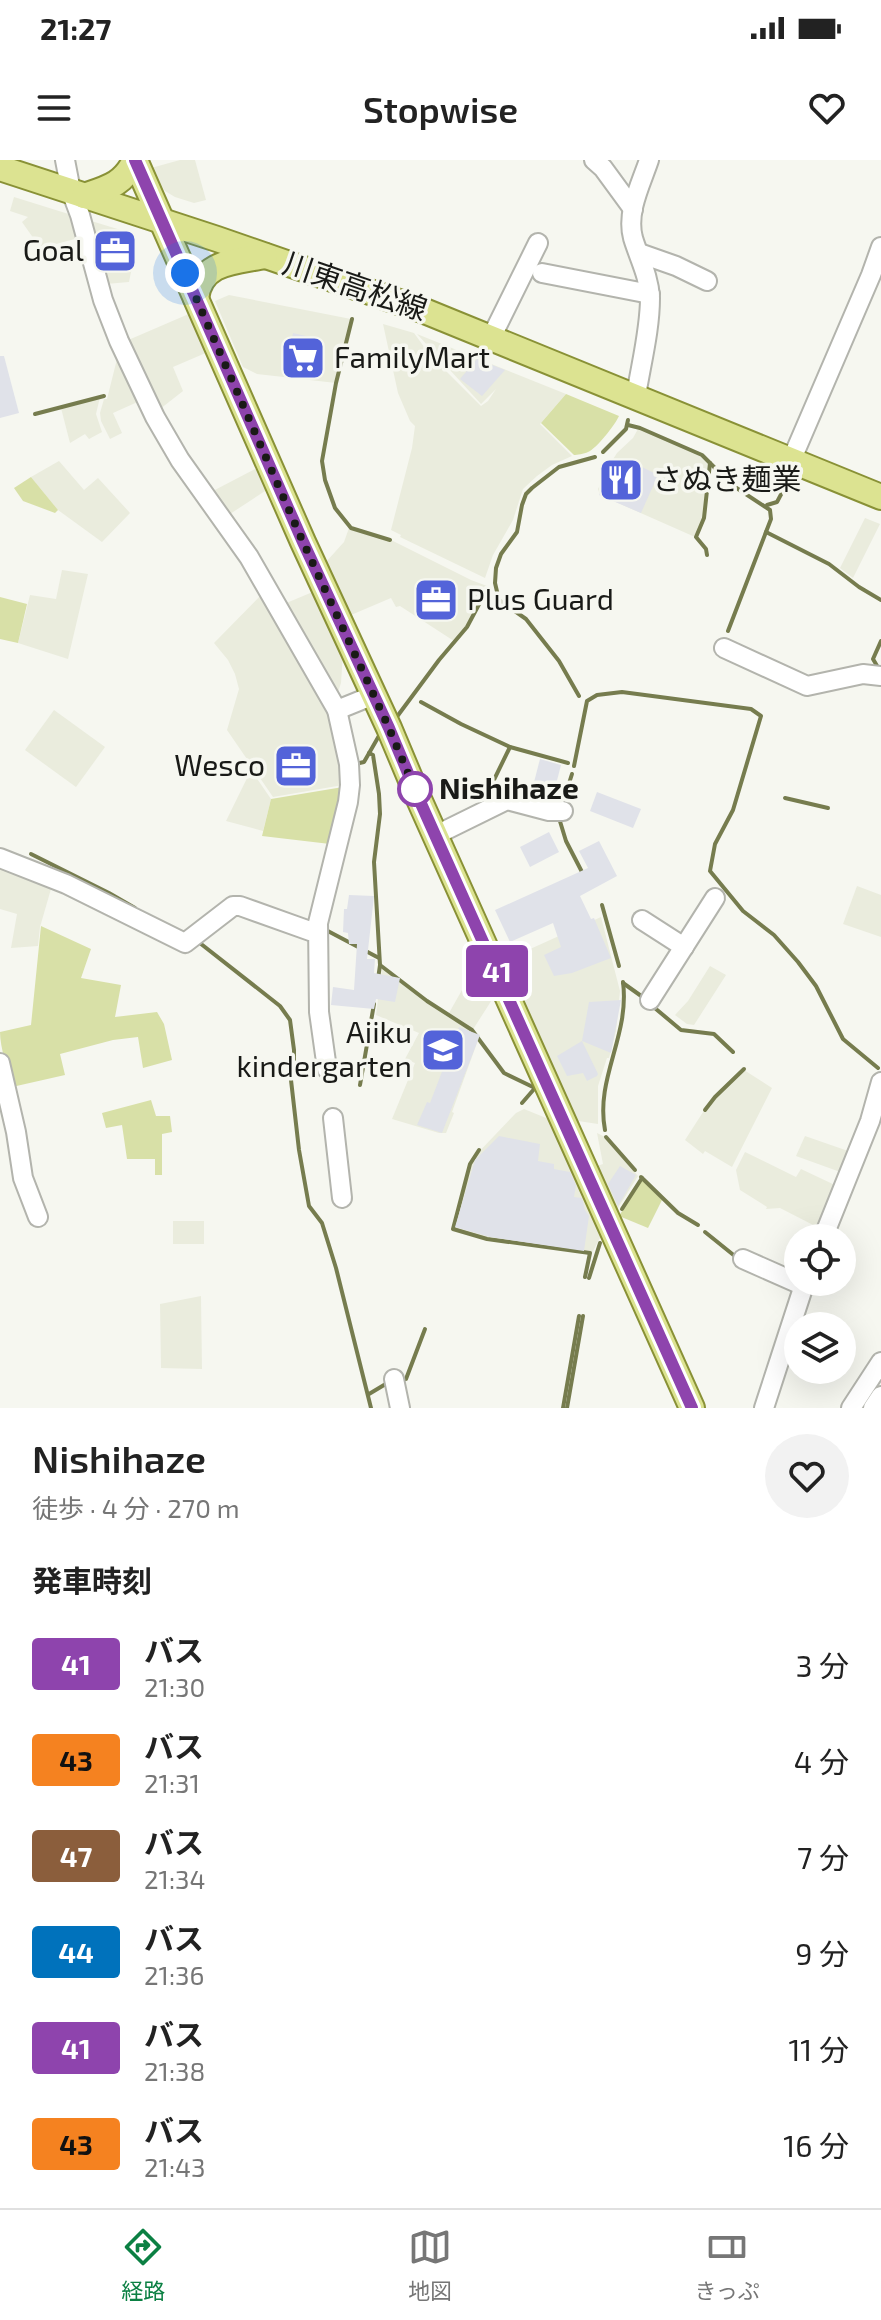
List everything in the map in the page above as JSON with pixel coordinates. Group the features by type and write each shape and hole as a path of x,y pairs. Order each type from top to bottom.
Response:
{"main road":[{"path":"78,193 120,181 128,174 135,160"},
{"path":"135,160 692,1408"},
{"name":"川東高松線","path":"0,168 422,310 881,497"},
{"path":"196,298 201,279 207,273 221,265 265,256"}],"street":[{"path":"65,160 78,193 80,215 103,300 155,417 180,460 249,557 337,710 349,764 350,785 318,923 319,1012 327,1069"},
{"path":"594,160 633,209"},
{"path":"636,396 650,294 644,266 632,236 633,209 649,160"},
{"path":"491,338 538,243"},
{"path":"791,461 881,247"},
{"path":"639,253 707,281"},
{"path":"542,273 650,294"},
{"path":"724,648 807,686 863,674 881,676"},
{"path":"337,710 374,695"},
{"path":"436,835 507,800 549,811 563,811"},
{"path":"0,858 190,939 233,906 318,931"},
{"path":"650,1000 684,947 695,916 715,898"},
{"path":"648,930 684,947"},
{"path":"0,1063 23,1178 38,1217"},
{"path":"829,1224 870,1121 881,1082"},
{"path":"333,1118 342,1198"},
{"path":"743,1259 784,1276"},
{"path":"764,1408 801,1296"},
{"path":"851,1408 881,1362"},
{"path":"394,1379 400,1408"},
{"path":"873,1408 881,1396"}],"shaded area":[{"path":"180,160 195,160 206,200 194,203 175,197 165,191 157,180 151,168"},
{"path":"14,197 75,216 82,237 38,249 22,222 28,217 10,211"},
{"name":"Goal","path":"88,220 134,234 129,282 106,284"},
{"path":"229,295 351,319 336,383 257,374 243,367 215,301"},
{"path":"191,313 208,352 173,367 183,391 160,409 126,341"},
{"path":"383,324 414,333 430,355 481,406 496,389 481,404 417,334 566,394 540,424 572,456 552,465 523,489 513,520 493,555 485,578 391,530 415,426 398,393"},
{"path":"119,351 142,400 113,413 122,433 110,439 100,413 104,399 107,399"},
{"path":"100,397 96,414 102,432 89,439 85,434 70,443 61,408"},
{"path":"638,429 693,451 708,463 703,518 695,537 600,495 598,489 610,464"},
{"path":"59,461 84,490 98,478 130,513 102,542 58,510 31,477"},
{"path":"259,467 268,489 227,516 211,492"},
{"path":"865,518 880,524 853,578 840,568"},
{"path":"349,528 391,540 487,586 466,627 454,641 400,606 396,607 391,598 351,615 326,562 344,542"},
{"path":"62,570 88,574 68,659 18,643 30,595 56,599"},
{"path":"315,591 343,653 341,683 336,698 284,604"},
{"path":"264,592 333,717 343,785 273,797 227,730 239,689 228,660 214,643"},
{"path":"54,710 105,747 76,787 25,750"},
{"path":"251,770 271,799 263,831 226,821"},
{"path":"0,865 53,882 38,946 11,948 17,914 0,909"},
{"path":"857,886 881,895 881,937 843,924"},
{"path":"601,917 620,991 616,1031 598,1086 598,1124 578,1121 506,960"},
{"name":"Aiiku kindergarten","path":"479,960 495,995 472,1031 478,1040 446,1133 392,1119 415,1063 405,1059 419,1033 376,1015 382,967 432,1006 449,1013"},
{"path":"710,966 726,975 694,1025 687,1024 675,1015 688,1001"},
{"path":"744,1070 772,1088 732,1167 705,1151 703,1154 685,1140 705,1109"},
{"path":"524,1109 551,1120 602,1234 592,1253 487,1238 454,1229 473,1158 516,1113"},
{"path":"597,1133 605,1137 638,1176 616,1211 597,1166 603,1164"},
{"path":"805,1136 851,1152 843,1173 796,1156"},
{"path":"745,1152 796,1177 801,1169 837,1186 821,1224 811,1224 780,1208 766,1209 740,1190 736,1170"},
{"path":"173,1221 204,1221 204,1244 173,1244"},
{"path":"201,1296 202,1369 161,1368 160,1304"}],"green space":[{"path":"566,394 619,416 600,442 585,453 574,455 541,423"},
{"path":"31,477 58,510 55,513 23,501 14,488"},
{"path":"0,597 27,604 18,643 0,639"},
{"path":"343,787 330,844 262,836 271,799"},
{"path":"41,926 91,949 81,978 121,985 115,1017 157,1012 164,1024 172,1060 143,1068 138,1037 113,1040 60,1054 65,1075 12,1087 0,1032 31,1025"},
{"path":"151,1100 156,1116 170,1116 172,1132 162,1134 162,1175 155,1175 155,1159 127,1159 122,1125 106,1128 102,1113"},
{"path":"642,1179 662,1200 648,1228 619,1216"}],"building":[{"path":"293,333 319,339 310,378 285,372"},
{"path":"0,356 4,356 19,413 0,418"},
{"path":"477,359 505,370 482,396 460,379"},
{"path":"615,463 636,473 640,466 658,475 641,513 599,495"},
{"path":"540,759 561,765 553,796 532,790"},
{"path":"597,792 641,809 633,828 590,811"},
{"path":"549,832 559,852 530,867 520,847"},
{"path":"599,841 617,876 580,896 591,919 594,918 611,958 572,973 554,976 544,955 561,947 553,923 510,942 495,910 588,868 579,851"},
{"path":"349,895 374,896 367,959 375,959 374,973 400,978 395,1002 376,999 374,1009 331,1005 333,987 354,990 357,944 349,944 348,933 343,932 344,909 347,909"},
{"path":"621,1000 611,1053 582,1041 589,1002"},
{"path":"459,1027 480,1035 442,1133 417,1125 427,1102 430,1103"},
{"path":"582,1041 598,1074 587,1081 583,1073 567,1076 557,1056"},
{"path":"499,1136 540,1144 538,1161 570,1172 576,1185 574,1197 582,1198 589,1216 584,1251 490,1237 455,1227 475,1160"},
{"path":"620,1166 636,1175 618,1206 608,1184"}],"waterway":[{"path":"352,319 336,383 322,461 325,480 335,508 351,528 390,540"},
{"path":"35,414 104,396"},
{"path":"603,452 626,429 628,420"},
{"path":"628,425 702,455 732,485 770,510 771,519 728,631"},
{"path":"579,696 559,661 526,619 499,600 496,568 501,554 517,532 526,494 559,467 595,457"},
{"path":"707,555 696,537 704,518 710,463"},
{"path":"767,505 777,502 786,485"},
{"path":"766,532 829,564 881,600"},
{"path":"396,718 467,627 485,593"},
{"path":"880,671 873,659 881,641"},
{"path":"574,766 587,701 597,695 622,692 751,709 761,716 733,810 715,844 710,871 743,911 774,935 798,962 816,986 843,1039 878,1068"},
{"path":"421,702 510,747 568,763"},
{"path":"355,764 364,762 380,734"},
{"path":"487,794 510,747"},
{"path":"369,753 373,755 380,814 374,862 380,965 378,979"},
{"path":"564,799 572,774"},
{"path":"785,798 828,808"},
{"path":"559,818 566,841 582,872"},
{"path":"31,854 135,908"},
{"path":"602,905 619,966"},
{"path":"324,929 379,958"},
{"path":"196,940 280,1006 290,1020 294,1050 291,1080 309,1206 322,1223 336,1268 371,1408"},
{"path":"380,965 472,1030 504,1073 535,1088 522,1103"},
{"path":"605,1130 605,1093 622,1021 623,982"},
{"path":"623,983 644,998"},
{"path":"360,1085 374,1004"},
{"path":"650,1004 681,1030 714,1034 733,1052"},
{"path":"705,1110 744,1069"},
{"path":"606,1137 635,1170"},
{"path":"479,1150 470,1164 453,1229 487,1239 590,1253 585,1277"},
{"path":"641,1177 678,1213 698,1225"},
{"path":"622,1209 642,1178"},
{"path":"705,1232 736,1257"},
{"path":"589,1278 600,1243"},
{"path":"563,1408 579,1316"},
{"path":"567,1408 583,1316"},
{"path":"398,1382 406,1379 425,1329"},
{"path":"369,1394 389,1382"}],"bus line":[{"name":"41","path":"135,160 692,1408"}],"place":[{"name":"Goal","path":"115,251"},
{"name":"FamilyMart","path":"303,358"},
{"name":"さぬき麺業","path":"621,480"},
{"name":"Plus Guard","path":"436,600"},
{"name":"Wesco","path":"296,766"},
{"name":"Nishihaze","path":"415,789"},
{"name":"Aiiku kindergarten","path":"443,1050"}],"route":[{"path":"185,273 418,797 415,789"}]}
